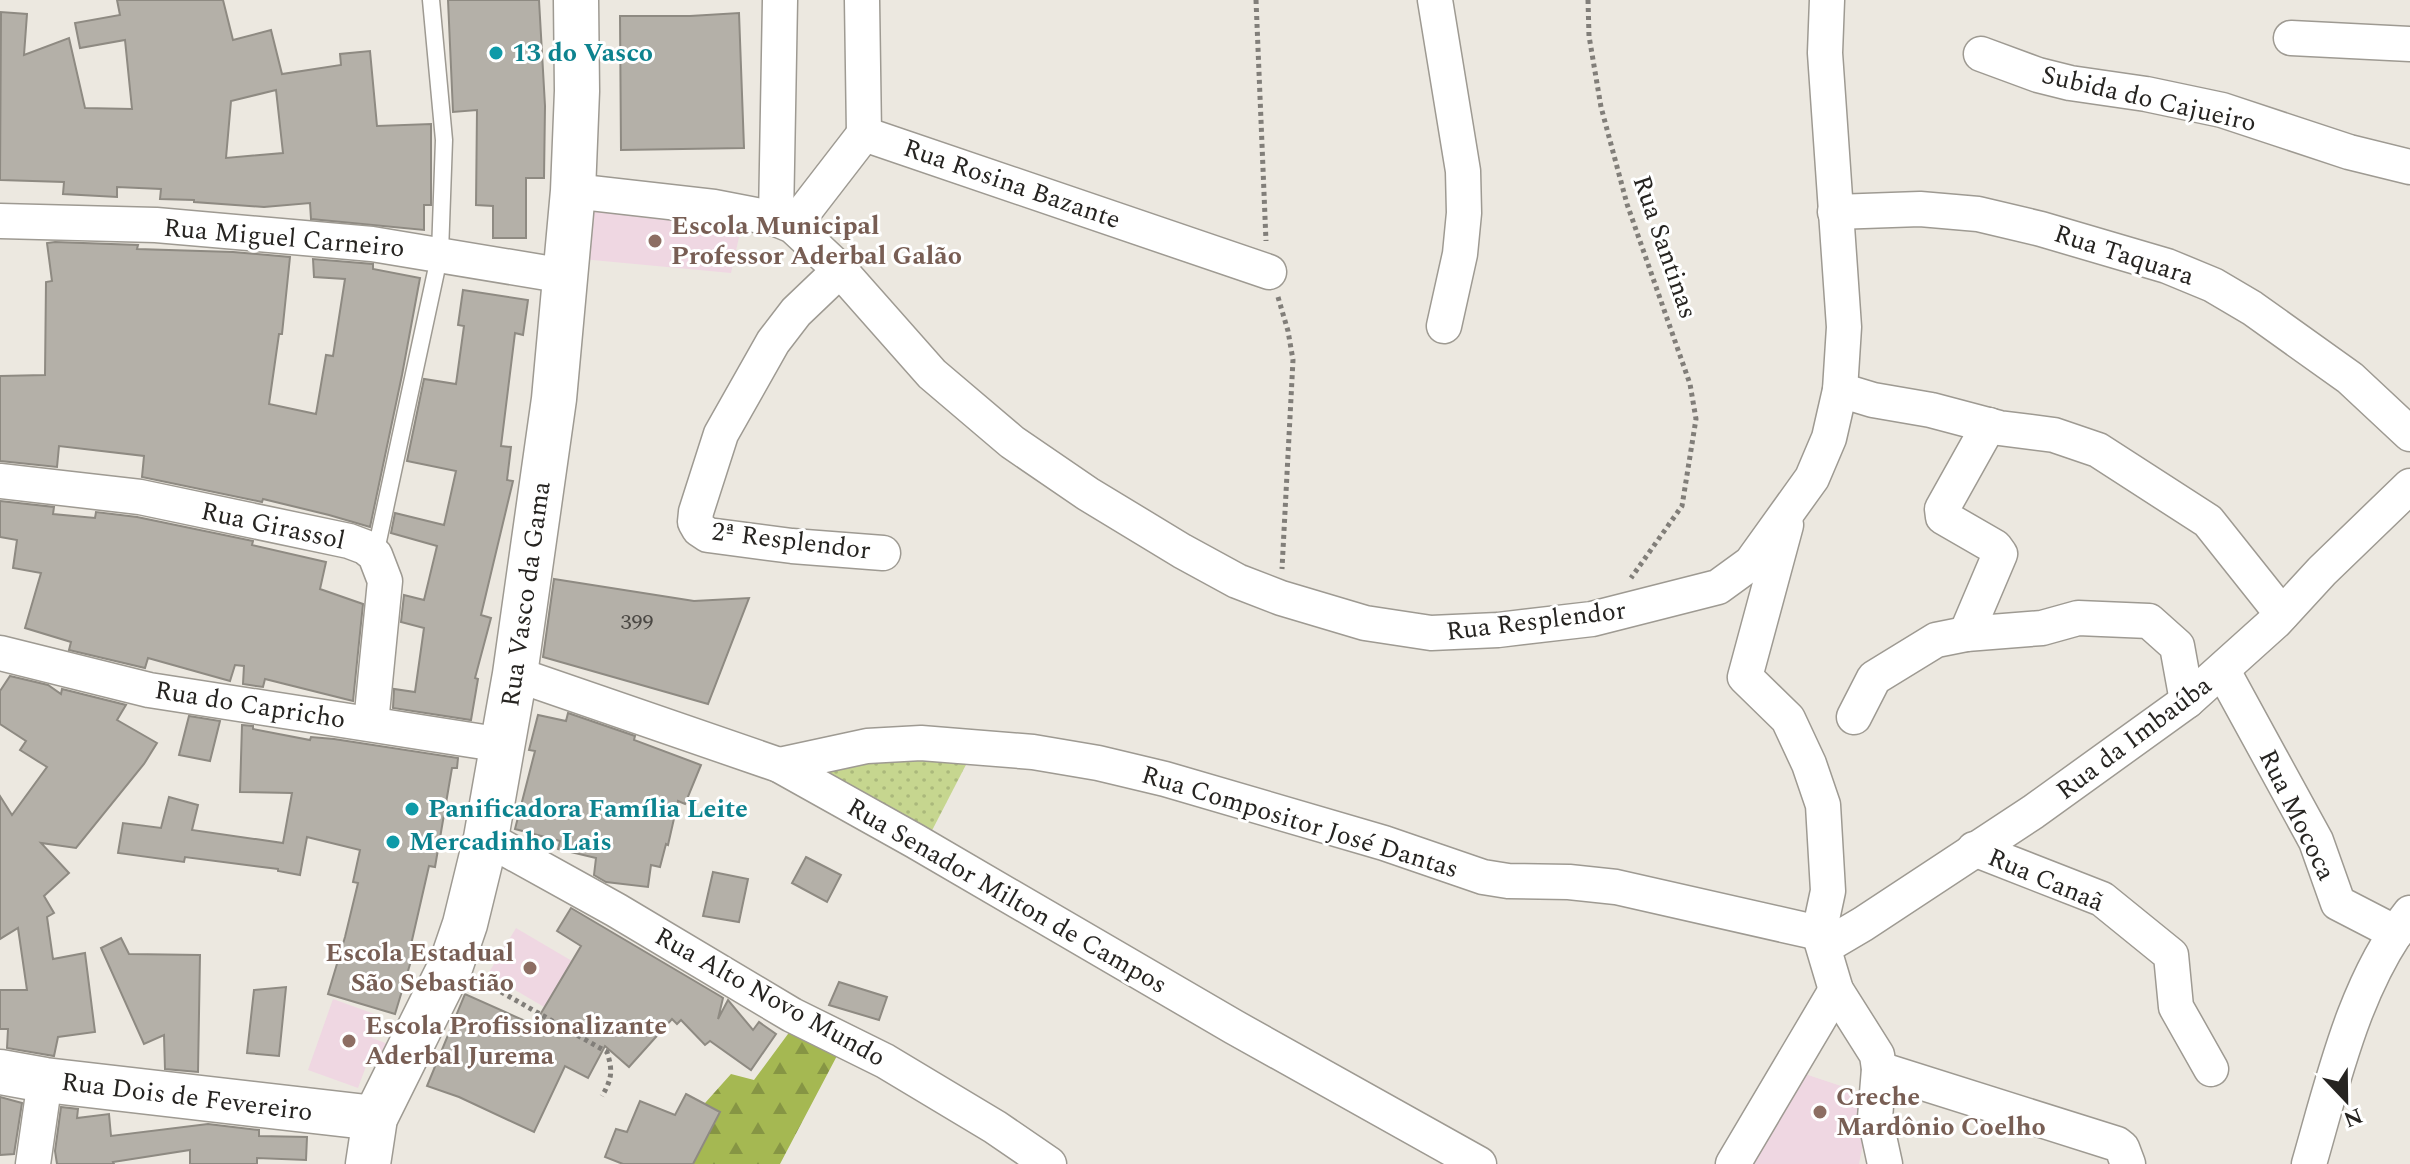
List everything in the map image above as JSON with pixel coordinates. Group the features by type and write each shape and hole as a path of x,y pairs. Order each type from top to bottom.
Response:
{"main road":[{"name":"Rua Vasco da Gama","path":"368,1164 375,1118 451,965 465,924 486,838 503,745 554,399 573,191 577,91 576,0"},
{"name":"Rua Dois de Fevereiro","path":"0,1072 45,1080 375,1118"}],"street":[{"path":"780,0 785,222"},
{"path":"785,222 864,134 862,0"},
{"path":"1435,0 1464,185 1460,254 1444,326"},
{"name":"Rua Resplendor","path":"785,222 840,270 932,374 1012,442 1088,494 1237,581 1281,598 1365,623 1431,633 1498,630 1605,616 1718,587 1751,563 1812,478 1829,438 1840,390 1844,327 1825,53 1827,0"},
{"path":"2291,38 2410,44"},
{"name":"Subida do Cajueiro","path":"1981,54 2070,83 2146,94 2222,110 2349,152 2410,167"},
{"name":"Rua Rosina Bazante","path":"864,134 1269,272"},
{"path":"573,191 714,207 785,222"},
{"name":"Rua Taquara","path":"1835,212 1920,209 1978,214 2167,266 2213,285 2252,308 2350,378 2410,434"},
{"name":"Rua Miguel Carneiro","path":"0,221 156,225 372,244 565,276"},
{"name":"2ª Resplendor","path":"840,270 796,312 773,342 721,434 695,522 708,535 883,553"},
{"path":"1840,390 1989,425 2054,435 2098,450 2208,521 2282,614"},
{"path":"1966,634 2000,554 1995,547 1943,517 1942,509 1989,425"},
{"name":"Rua Girassol","path":"0,481 140,497 365,547 375,555 385,581 371,723"},
{"name":"Rua da Imbaúba","path":"1822,940 1863,924 2093,771 2187,701 2223,671 2410,486"},
{"path":"1792,505 1745,677 1788,719 1809,764 1823,805 1828,891 1822,940 1836,990 1877,1055 1879,1069 1875,1118 1885,1164"},
{"path":"1854,717 1874,678 1936,640 1966,634 2042,628 2078,618 2149,621 2177,646 2187,701"},
{"name":"Rua do Capricho","path":"0,653 149,690 503,745"},
{"name":"Rua Mococa","path":"2223,671 2316,841 2338,903 2403,923"},
{"name":"Rua Senador Milton de Campos","path":"515,674 779,765 1247,1035 1479,1164"},
{"name":"Rua Compositor José Dantas","path":"779,765 867,746 921,743 1033,752 1165,779 1384,843 1483,877 1616,887 1822,940"},
{"name":"Rua Alto Novo Mundo","path":"486,838 616,910 792,1015 885,1061 995,1127 1049,1164"},
{"name":"Rua Canaã","path":"1974,849 2102,899 2171,955 2176,1007 2211,1069"},
{"path":"2309,1164 2345,1045 2367,989 2403,923"},
{"path":"1733,1164 1836,990"},
{"path":"1879,1069 2117,1144 2122,1148 2128,1164"},
{"path":"33,1164 45,1080"}],"lane":[{"path":"375,555 440,253 444,140 431,0"}],"path":[{"name":"Rua Santinas","path":"1588,0 1589,36 1601,107 1627,204 1690,384 1696,419 1682,506 1605,616"},
{"path":"451,965 607,1052 612,1080 602,1096"}],"shaded area":[{"name":"Escola Municipal Professor Aderbal Galão","path":"578,198 742,224 731,273 571,258"},
{"name":"Escola Estadual São Sebastião","path":"516,928 572,961 544,1007 488,974"},
{"name":"Escola Profissionalizante Aderbal Jurema","path":"333,999 380,1016 372,1038 388,1044 382,1062 369,1058 358,1088 308,1070"},
{"name":"Creche Mardônio Coelho","path":"1799,1072 1856,1091 1865,1101 1859,1164 1753,1164 1769,1123"}],"green space":[{"path":"867,746 970,757 924,846 789,771"},
{"path":"799,1019 839,1052 780,1164 688,1164 688,1122 731,1074 754,1080"}],"building":[{"path":"117,0 223,0 233,40 271,30 282,74 341,65 340,54 370,51 377,126 431,124 431,205 424,205 424,230 311,219 310,203 264,207 194,202 160,199 161,189 117,187 117,197 63,194 64,182 0,180 1,12 27,14 24,55 69,38 85,108 132,109 125,40 80,48 75,23 120,15","holes":["276,90 283,153 226,158 231,101"]},
{"path":"448,0 539,0 545,106 544,178 526,178 526,238 493,238 493,206 476,205 477,110 453,112"},
{"path":"739,13 744,148 621,150 620,16"},
{"path":"47,243 290,257 282,334 279,334 269,404 316,414 326,355 333,356 345,279 314,277 313,259 373,264 373,269 420,278 370,527 263,499 262,502 142,477 144,456 59,446 57,467 0,461 0,376 45,375 46,282 52,281"},
{"path":"463,290 528,300 523,335 515,333 501,446 511,447 507,480 513,481 481,615 491,618 475,678 478,679 471,720 393,708 394,689 415,692 424,628 401,622 404,595 424,600 437,546 391,533 395,513 444,525 456,471 407,461 424,379 456,384 464,326 458,325"},
{"path":"0,501 54,507 53,514 95,518 96,512 137,517 253,541 252,545 326,562 320,589 363,604 353,701 265,679 263,687 243,684 244,666 235,665 230,681 148,658 145,668 69,650 71,642 25,628 41,573 13,568 17,540 0,537"},
{"path":"554,579 694,601 749,598 708,704 543,657"},
{"path":"10,676 48,685 61,694 62,689 126,705 117,720 157,743 144,764 76,848 41,843 69,873 44,896 54,913 47,917 53,959 85,953 95,1032 58,1037 54,1056 7,1048 8,1029 0,1029 0,990 27,990 18,928 0,939 0,796 12,815 47,767 20,750 26,741 0,724 0,691"},
{"path":"568,713 635,736 634,740 701,765 685,804 678,801 668,845 660,867 651,865 648,887 606,882 594,875 596,858 558,849 560,841 515,829 535,751 529,750 538,715 566,721"},
{"path":"189,716 220,721 210,761 179,755"},
{"path":"242,725 310,740 311,737 334,739 458,758 457,768 452,768 435,867 429,866 410,949 414,951 395,1014 328,994 358,883 353,882 360,850 307,837 300,875 278,869 185,857 184,862 118,853 123,823 161,828 169,797 198,805 192,830 283,843 292,793 240,792"},
{"path":"806,857 841,875 827,902 792,883"},
{"path":"713,872 748,879 739,922 703,916"},
{"path":"571,908 723,998 718,1019 728,1000 753,1030 759,1022 776,1034 751,1070 710,1041 705,1045 681,1020 677,1024 672,1019 629,1067 605,1046 588,1078 565,1066 534,1132 459,1097 427,1086 465,994 534,1025 581,946 557,931"},
{"path":"121,938 129,954 200,955 198,1072 165,1069 164,1035 144,1044 101,948"},
{"path":"839,982 887,997 879,1020 829,1005"},
{"path":"286,987 279,1056 247,1053 254,990"},
{"path":"686,1094 720,1112 693,1164 623,1164 605,1157 616,1129 627,1132 640,1101 675,1115"},
{"path":"0,1097 22,1103 14,1154 0,1155"},
{"path":"61,1107 78,1109 77,1118 109,1114 111,1136 208,1124 259,1130 259,1136 307,1137 306,1160 257,1158 257,1164 190,1164 190,1150 114,1164 57,1164 55,1151"}],"place":[{"name":"13 do Vasco","path":"496,53"},
{"name":"Escola Municipal Professor Aderbal Galão","path":"655,241"},
{"name":"Panificadora Família Leite","path":"412,809"},
{"name":"Mercadinho Lais","path":"393,842"},
{"name":"Escola Estadual São Sebastião","path":"530,968"},
{"name":"Escola Profissionalizante Aderbal Jurema","path":"349,1041"},
{"name":"Creche Mardônio Coelho","path":"1820,1112"}]}
